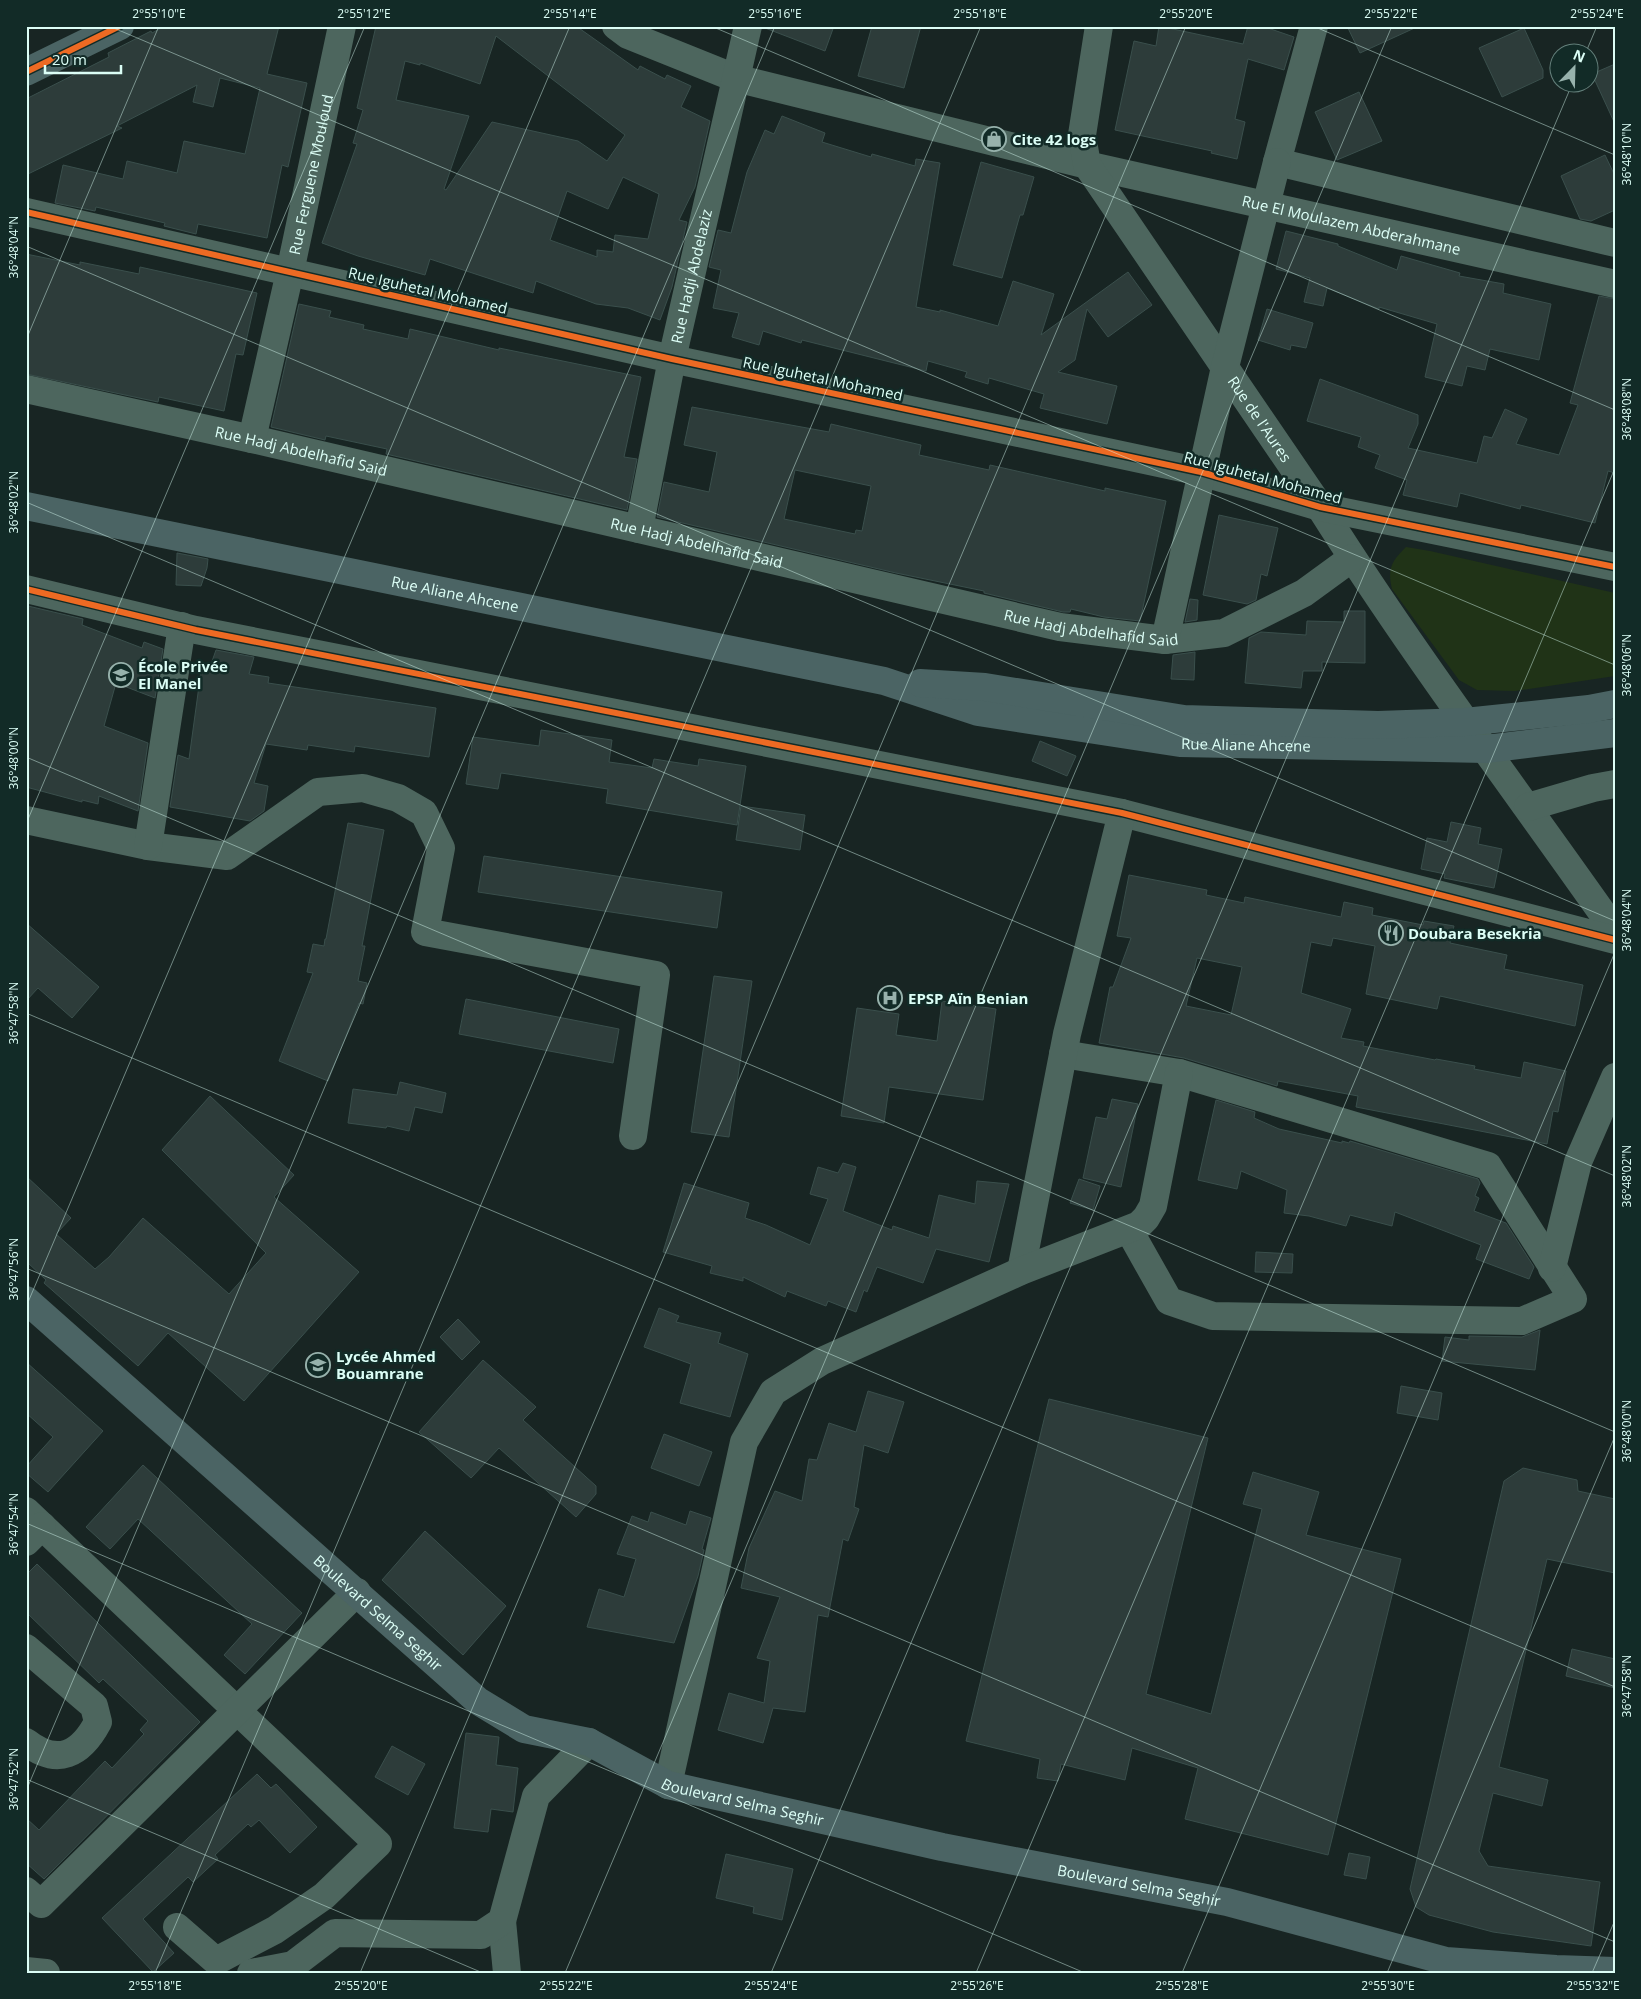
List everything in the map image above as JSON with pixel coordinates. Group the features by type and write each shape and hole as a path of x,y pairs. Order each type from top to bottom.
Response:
{"main road":[{"path":"26,72 120,26"},
{"name":"Rue Aliane Ahcene","path":"26,506 884,681 978,712 1180,743 1486,750 1615,733"},
{"name":"Rue Aliane Ahcene","path":"884,681 984,687 1184,719 1378,725 1465,722 1589,709 1615,704"},
{"name":"Boulevard Selma Seghir","path":"26,1300 357,1592 478,1702 524,1729 589,1742 668,1785 942,1846 1227,1902 1445,1967 1615,1971"}],"street":[{"name":"Rue Ferguene Mouloud","path":"252,439 290,272 342,26"},
{"name":"Rue El Moulazem Abderahmane","path":"616,26 628,35 735,78 1087,165 1615,284"},
{"name":"Rue Hadji Abdelaziz","path":"639,529 672,358 748,26"},
{"path":"1087,165 1082,135 1098,26"},
{"path":"1165,640 1225,367 1314,26"},
{"path":"1277,162 1615,243"},
{"name":"Rue de l'Aures","path":"1087,165 1465,722 1615,930"},
{"name":"Rue Iguhetal Mohamed","path":"26,212 672,358 1201,472 1320,507 1615,567"},
{"name":"Rue Hadj Abdelhafid Said","path":"26,389 252,439 1060,627 1165,640 1224,633 1304,593 1352,558"},
{"path":"26,589 182,626 1122,813 1615,940"},
{"path":"148,846 182,626"},
{"path":"1528,807 1593,788 1615,784"},
{"path":"26,820 148,846 227,856 318,792 363,788 398,798 424,813 441,848 425,932 656,975 633,1136"},
{"path":"1021,1271 1063,1054 1122,813"},
{"path":"1063,1054 1179,1073 1488,1166 1573,1299 1522,1320 1213,1316 1169,1301 1129,1230"},
{"path":"668,1785 744,1442 773,1392 822,1361 1021,1271 1139,1225 1153,1206 1179,1073"},
{"path":"1552,1268 1578,1162 1615,1077"},
{"path":"32,1526 237,1711 378,1844 324,1896 275,1930 216,1961 177,1927"},
{"path":"31,1903 237,1711 357,1592"},
{"path":"26,1648 94,1706 98,1722 92,1734 70,1754 54,1756 26,1742"},
{"path":"507,1973 502,1921 536,1796 589,1742"},
{"path":"251,1973 293,1965 335,1933 481,1935 502,1921"},
{"path":"26,1971 46,1973"}],"green space":[{"path":"1406,547 1615,593 1615,676 1515,691 1477,690 1459,680 1392,589 1390,576 1392,565"}],"building":[{"path":"165,26 279,26 267,74 307,83 288,167 282,165 267,238 198,224 196,234 164,226 165,223 96,207 95,211 55,203 63,165 123,179 127,161 177,173 184,141 245,154 260,88 220,78 213,107 193,102 197,85 117,126 122,128 26,175 26,99 109,57 108,53"},
{"path":"376,26 576,26 638,70 640,66 665,79 667,75 691,86 681,107 710,121 695,187 679,220 687,222 672,287 660,320 628,308 596,304 536,281 533,293 430,259 425,275 358,256 322,243 357,144 353,143 363,110 357,108","holes":["496,36 625,135 607,161 578,141 492,122 446,190 444,189 469,116 396,100 405,61 420,65 420,63 480,84","623,177 659,194 648,239 615,235 613,252 597,250 597,257 550,240 567,191 608,209"]},
{"path":"766,26 834,26 825,51 765,28"},
{"path":"872,26 921,26 904,88 858,76"},
{"path":"1159,26 1243,44 1248,26 1262,26 1294,37 1284,70 1248,59 1235,119 1245,122 1237,159 1211,153 1212,151 1115,130 1134,41 1156,46"},
{"path":"1347,26 1419,26 1360,53"},
{"path":"1524,28 1543,70 1543,78 1502,97 1479,48"},
{"path":"1615,64 1615,124 1598,87 1598,71"},
{"path":"1359,92 1382,141 1337,160 1315,112"},
{"path":"782,116 825,133 822,142 871,157 872,154 915,166 916,159 940,163 916,307 940,312 940,310 998,326 1013,281 1054,294 1041,335 1128,272 1152,305 1108,337 1087,309 1075,360 1058,372 1117,386 1107,424 1040,408 1044,394 989,378 988,384 965,377 967,372 928,361 926,371 802,340 801,343 763,331 759,345 732,337 739,313 713,308 721,270 709,267 718,230 731,233 747,172 765,130 774,134"},
{"path":"1605,155 1615,176 1615,210 1591,221 1580,219 1561,176"},
{"path":"981,162 1034,177 1023,215 1020,215 1002,278 953,265"},
{"path":"1286,231 1338,244 1338,246 1397,270 1401,256 1460,273 1459,276 1504,284 1503,293 1551,304 1539,360 1490,349 1485,370 1467,366 1462,386 1425,377 1437,324 1379,307 1379,309 1327,288 1323,306 1304,302 1310,278 1276,269"},
{"path":"26,254 80,265 80,262 139,274 140,267 257,293 243,355 236,354 224,411 159,397 158,402 26,374"},
{"path":"1599,296 1615,299 1615,473 1608,471 1595,523 1521,505 1520,509 1460,493 1457,507 1403,495 1407,480 1375,468 1380,455 1358,447 1361,437 1307,421 1320,379 1418,415 1418,424 1408,448 1477,463 1484,436 1492,438 1505,409 1527,419 1516,444 1559,455 1578,405 1570,403"},
{"path":"299,304 331,311 329,317 364,325 363,329 408,339 410,329 499,350 499,348 641,377 624,457 637,459 627,510 386,454 387,449 326,436 325,440 271,427"},
{"path":"1267,309 1313,323 1306,348 1291,345 1290,350 1258,340"},
{"path":"692,407 829,432 831,424 921,445 919,455 989,470 990,465 1105,491 1105,488 1166,501 1140,621 1104,617 1071,609 1070,612 1063,612 984,593 984,591 896,573 657,517 664,482 709,492 717,452 684,445","holes":["795,470 871,486 862,531 856,530 855,534 784,519"]},
{"path":"1219,515 1278,528 1267,576 1261,574 1256,600 1247,604 1203,595"},
{"path":"177,553 208,559 201,586 176,585"},
{"path":"1190,599 1198,600 1197,620 1185,622"},
{"path":"28,606 83,619 82,625 142,648 144,642 163,649 155,698 116,683 104,726 148,743 138,811 99,796 98,804 82,800 82,802 26,787 26,616"},
{"path":"1344,611 1365,611 1365,663 1322,662 1322,671 1303,671 1301,688 1245,683 1249,638 1261,632 1306,635 1307,621 1344,622"},
{"path":"216,650 254,657 249,674 269,677 268,683 436,708 429,757 355,746 354,752 308,745 307,750 266,744 254,783 268,786 264,811 250,821 170,807 178,755 189,759 202,664 210,667"},
{"path":"1195,652 1194,680 1171,679 1173,655"},
{"path":"541,730 612,740 609,762 652,768 654,759 698,766 699,759 746,766 737,825 606,803 608,789 501,773 498,789 466,784 473,737 539,746"},
{"path":"1040,741 1076,756 1067,776 1032,761"},
{"path":"741,806 805,815 800,850 736,840"},
{"path":"1451,822 1481,828 1478,844 1502,849 1494,888 1444,878 1445,874 1421,869 1427,838 1447,842"},
{"path":"348,823 384,830 362,946 365,946 358,981 367,983 363,1004 359,1003 328,1081 279,1061 313,973 307,972 313,944 324,946"},
{"path":"484,856 722,892 717,928 478,892"},
{"path":"1129,875 1207,890 1206,895 1244,903 1245,897 1341,917 1344,902 1373,908 1372,915 1423,925 1424,921 1454,926 1450,943 1507,955 1504,969 1583,985 1575,1026 1440,996 1437,1009 1366,994 1375,946 1333,938 1331,946 1311,942 1301,993 1351,1009 1341,1038 1364,1042 1363,1046 1475,1066 1474,1069 1521,1078 1524,1062 1566,1071 1558,1112 1553,1111 1547,1144 1356,1107 1358,1096 1278,1081 1277,1086 1184,1058 1099,1043 1110,987 1113,987 1131,938 1117,936","holes":["1197,958 1242,967 1231,1015 1186,1006"]},
{"path":"26,923 99,987 72,1018 38,988 26,1001"},
{"path":"714,976 752,981 729,1137 691,1132"},
{"path":"466,999 619,1029 613,1063 459,1034"},
{"path":"942,1001 996,1009 983,1100 889,1087 884,1123 841,1116 857,1008 899,1014 896,1035 937,1041"},
{"path":"400,1082 446,1093 442,1113 415,1107 409,1131 387,1126 386,1128 348,1123 353,1089 397,1095"},
{"path":"210,1096 294,1175 274,1197 359,1272 244,1401 168,1333 138,1366 44,1283 46,1280 26,1261 26,1176 71,1218 56,1234 95,1269 109,1257 143,1218 229,1294 266,1253 162,1150"},
{"path":"1112,1099 1138,1104 1121,1187 1083,1178 1096,1117 1107,1119"},
{"path":"1216,1100 1255,1112 1254,1118 1279,1129 1342,1143 1342,1141 1349,1143 1350,1141 1478,1179 1480,1183 1475,1196 1479,1198 1474,1211 1506,1223 1534,1267 1529,1279 1476,1259 1481,1245 1395,1212 1392,1226 1350,1215 1346,1226 1309,1216 1284,1213 1287,1190 1241,1171 1237,1189 1198,1180"},
{"path":"843,1163 856,1167 843,1211 892,1230 893,1226 929,1238 939,1195 975,1204 977,1181 1009,1184 989,1262 936,1249 923,1283 877,1267 867,1292 864,1290 856,1312 828,1301 826,1306 787,1291 785,1297 743,1277 743,1281 710,1273 712,1266 663,1252 684,1183 749,1203 745,1218 766,1225 810,1245 828,1199 810,1194 818,1167 838,1173"},
{"path":"1079,1179 1100,1186 1093,1210 1070,1203"},
{"path":"1256,1252 1293,1254 1292,1273 1255,1272"},
{"path":"659,1308 679,1316 676,1322 721,1333 718,1343 748,1354 730,1417 680,1403 691,1364 644,1347"},
{"path":"458,1319 480,1342 462,1360 440,1337"},
{"path":"1540,1330 1535,1370 1442,1361 1445,1337 1469,1340 1469,1336 1522,1337"},
{"path":"483,1360 536,1407 523,1420 596,1486 596,1494 576,1517 499,1448 471,1478 419,1432"},
{"path":"26,1362 103,1431 48,1492 26,1473 26,1467 53,1437 26,1413"},
{"path":"1401,1386 1442,1393 1438,1420 1397,1413"},
{"path":"868,1391 904,1402 888,1453 864,1445 854,1507 859,1509 848,1541 843,1539 828,1617 818,1615 805,1712 773,1708 763,1743 718,1730 729,1693 764,1703 770,1661 757,1658 780,1597 741,1588 749,1548 775,1491 802,1501 809,1459 817,1460 829,1423 856,1432"},
{"path":"1049,1399 1208,1438 1146,1694 1211,1714 1262,1509 1243,1504 1253,1472 1319,1492 1306,1535 1401,1559 1328,1855 1185,1819 1198,1768 1132,1748 1125,1780 1061,1764 1058,1781 1037,1778 1040,1759 966,1741"},
{"path":"664,1434 712,1452 699,1486 651,1468"},
{"path":"143,1465 302,1613 245,1674 224,1655 252,1624 138,1519 110,1549 86,1527"},
{"path":"1523,1468 1577,1480 1578,1491 1615,1499 1615,1573 1547,1559 1499,1767 1548,1780 1542,1806 1493,1793 1479,1851 1488,1866 1600,1882 1591,1946 1493,1932 1429,1915 1416,1907 1410,1889 1504,1481"},
{"path":"690,1511 711,1518 702,1549 704,1550 698,1576 674,1643 587,1627 599,1589 624,1597 636,1559 617,1554 632,1516 648,1522 651,1512 686,1525"},
{"path":"425,1531 506,1606 463,1655 382,1580"},
{"path":"37,1564 200,1722 44,1879 26,1863 26,1818 39,1830 105,1761 112,1768 144,1734 140,1730 148,1721 103,1679 99,1683 26,1612 26,1575"},
{"path":"1572,1649 1615,1659 1615,1688 1566,1676"},
{"path":"466,1733 499,1737 496,1765 518,1768 513,1812 491,1809 488,1832 454,1828"},
{"path":"392,1746 425,1764 408,1795 375,1777"},
{"path":"257,1774 271,1788 276,1784 317,1827 290,1853 259,1820 251,1827 248,1824 215,1855 218,1859 193,1882 188,1877 143,1919 174,1953 153,1972 102,1918"},
{"path":"1349,1853 1370,1857 1366,1879 1344,1875"},
{"path":"726,1854 793,1869 782,1920 753,1913 754,1907 716,1898"}],"cycle path":[{"path":"26,72 120,26"},
{"path":"26,212 672,359 1201,472 1320,507 1615,567"},
{"path":"26,589 196,630 1122,813 1615,940"}],"place":[{"name":"Cite 42 logs","path":"994,139"},
{"name":"École Privée El Manel","path":"121,675"},
{"name":"Doubara Besekria","path":"1391,933"},
{"name":"EPSP Aïn Benian","path":"890,998"},
{"name":"Lycée Ahmed Bouamrane","path":"318,1365"}]}
